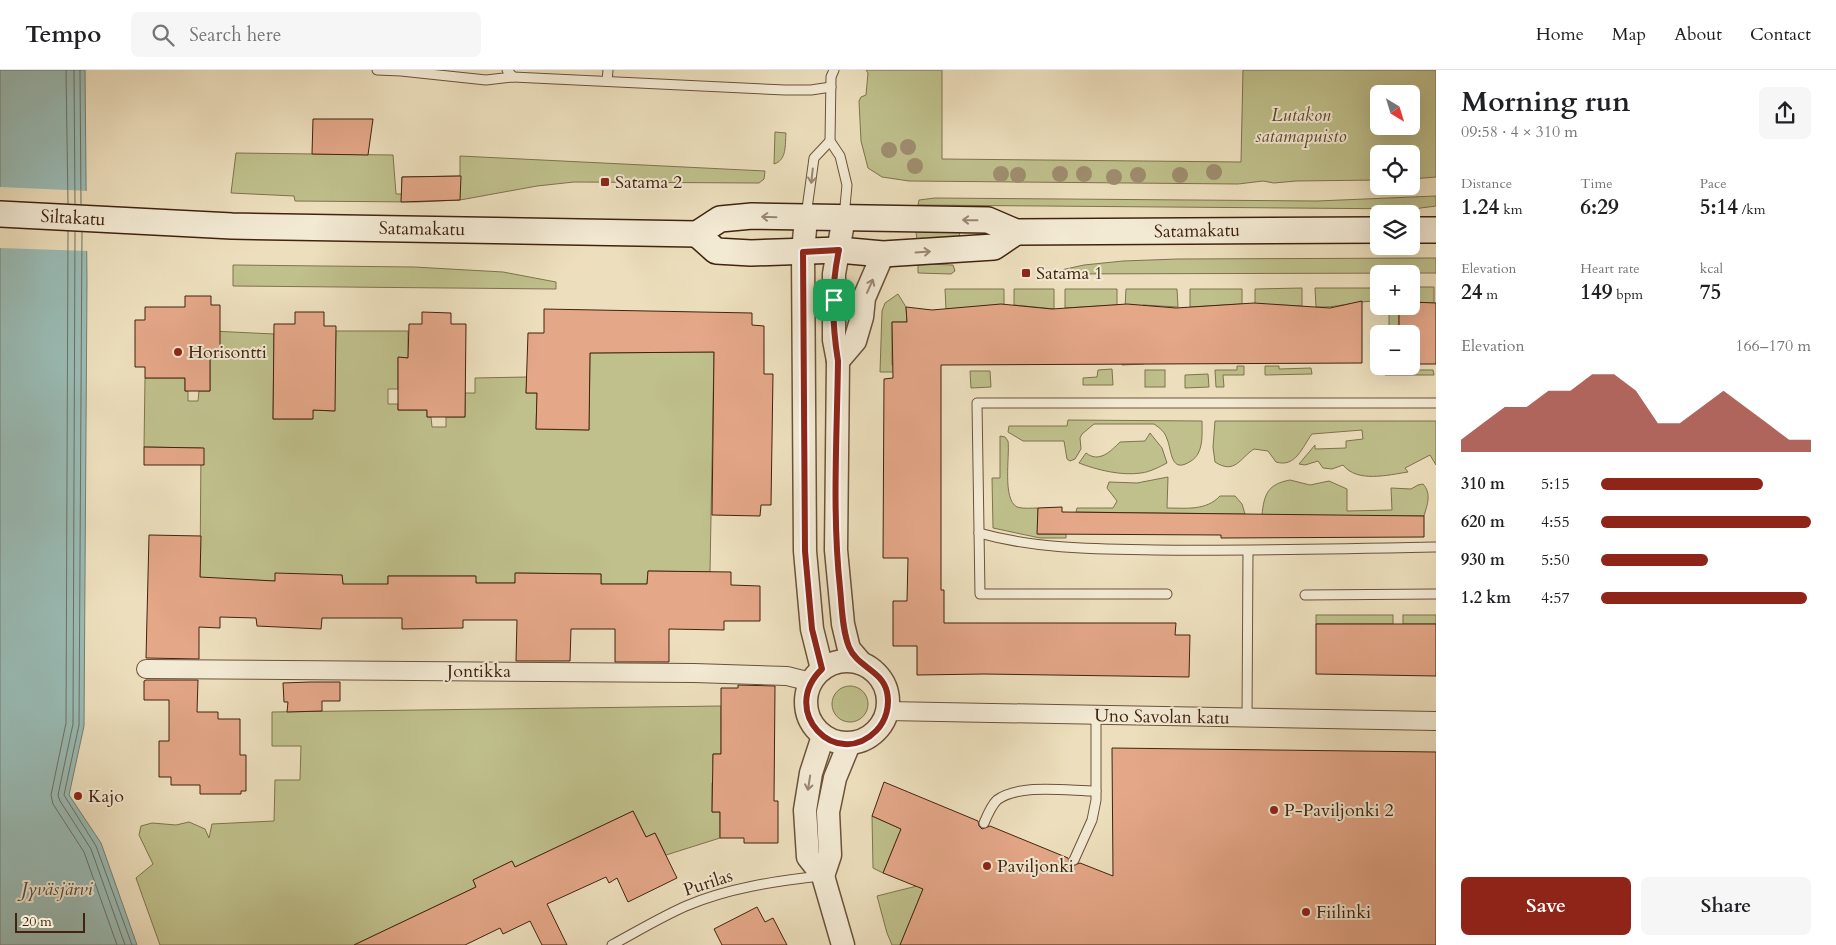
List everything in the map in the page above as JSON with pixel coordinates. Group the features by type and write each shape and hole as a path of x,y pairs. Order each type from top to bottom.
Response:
{"main road":[{"name":"Siltakatu","path":"0,214 147,222"},
{"name":"Satamakatu","path":"147,222 232,226 697,234 720,219 752,216 988,220 1016,232 1370,230"},
{"path":"1420,230 1436,230"},
{"path":"697,234 716,251 803,252 839,250 884,254 994,247 1016,232"}],"street":[{"path":"844,217 834,274 834,340 838,361 836,550 843,624 849,649 861,663 873,670 884,684 888,697 887,711 880,727 871,736 849,744 835,742 822,736 810,722 806,697 816,676 831,664 842,662 861,663"},
{"path":"806,218 803,252 805,551 816,676"},
{"path":"838,361 855,341 862,317 864,298 884,254"},
{"name":"Jontikka","path":"146,668 694,672 816,676"},
{"name":"Uno Savolan katu","path":"887,711 1436,721"},
{"path":"822,736 811,772 805,810 808,857 823,876 843,945"},
{"path":"823,876 830,855 828,812 835,778 849,744"}],"lane":[{"path":"377,70 486,80 510,74 785,90 811,90 831,87"},
{"path":"607,81 608,70"},
{"path":"834,70 831,77 830,141 840,156 847,185 844,217"},
{"path":"806,218 814,158 830,141"},
{"path":"1167,594 980,594 977,403 1436,403"},
{"path":"978,533 1018,542 1066,548 1248,551 1436,547"},
{"path":"1247,718 1248,551"},
{"path":"1304,595 1436,594"},
{"path":"1074,860 1092,820 1096,800 1096,716"},
{"path":"984,823 996,801 1009,793 1025,790 1096,791"},
{"name":"Purilas","path":"612,945 686,906 731,891 788,880 823,876"}],"green space":[{"name":"Lutakon satamapuisto","path":"866,70 942,70 942,159 1241,162 1243,70 1436,70 1436,177 1420,178 1420,145 1370,145 1370,180 1274,183 1263,181 1238,184 909,181 882,177 868,168 861,141 859,101 861,97 866,95 868,73"},
{"path":"775,132 786,133 783,156 774,164"},
{"path":"236,153 393,155 396,194 402,194 402,177 460,176 460,156 765,171 764,179 759,183 574,182 537,186 460,200 417,202 295,201 294,196 231,193"},
{"path":"1436,196 1436,206 1420,208 1420,205 1370,205 1370,209 918,205 919,200 935,198 1317,201"},
{"path":"955,230 960,232 959,237 917,241 916,231"},
{"path":"1436,258 1436,273 1420,273 1420,265 1370,265 1370,273 1043,274 1084,265 1123,261"},
{"path":"233,265 414,267 503,272 556,282 556,289 233,286"},
{"path":"918,265 953,265 955,271 951,274 918,273"},
{"path":"1420,287 1434,287 1434,303 1420,302"},
{"path":"1302,288 1302,306 1255,304 1255,289"},
{"path":"1315,288 1370,288 1370,301 1316,307"},
{"path":"945,289 1004,289 1004,305 946,309"},
{"path":"1014,289 1054,289 1054,309 1014,305"},
{"path":"1065,289 1117,289 1117,305 1065,308"},
{"path":"1126,289 1177,289 1178,307 1143,305 1144,364 1122,365"},
{"path":"1190,289 1242,289 1242,304 1190,307"},
{"path":"898,294 906,307 907,322 892,322 892,365 916,372 880,372 882,311 885,303"},
{"path":"1389,315 1399,315 1399,325 1389,325"},
{"path":"211,331 274,334 273,419 312,419 313,410 334,411 336,331 408,331 408,358 398,358 398,389 388,389 388,404 398,404 398,410 427,410 427,417 431,417 432,427 446,427 446,417 465,417 465,393 475,393 475,378 527,377 526,393 537,393 536,429 589,430 590,353 714,352 710,572 648,571 647,584 601,584 601,574 516,573 515,583 476,583 475,576 388,576 388,585 343,585 342,575 275,581 200,578 201,448 144,447 145,378 185,378 185,391 188,391 188,401 198,401 199,391 210,391 210,358 220,358 220,347 211,347"},
{"path":"1237,366 1244,366 1244,375 1223,375 1224,387 1216,387 1215,370 1237,370"},
{"path":"1265,366 1279,366 1279,369 1311,368 1312,374 1265,375"},
{"path":"1112,369 1113,385 1083,385 1083,378 1097,377 1098,370"},
{"path":"1145,370 1165,370 1165,387 1145,387"},
{"path":"1420,370 1433,370 1434,375 1420,375"},
{"path":"970,371 990,371 991,387 971,388"},
{"path":"1208,374 1209,387 1185,388 1185,375"},
{"path":"1068,420 1202,421 1201,443 1195,458 1184,465 1179,465 1173,459 1165,434 1154,424 1094,424 1082,434 1080,438 1081,449 1075,459 1070,461 1067,459 1064,441 1023,441 1008,432 1009,426 1067,426"},
{"path":"1215,421 1436,421 1436,465 1430,455 1405,468 1408,472 1382,476 1364,476 1349,471 1343,465 1332,469 1323,468 1318,461 1305,465 1299,464 1315,445 1315,449 1346,448 1346,441 1363,439 1362,430 1312,434 1298,455 1289,462 1276,462 1268,451 1254,449 1237,464 1228,467 1222,466 1215,462 1213,447"},
{"path":"1150,433 1162,448 1167,463 1148,472 1134,474 1118,473 1079,463 1086,453 1091,456 1100,457 1108,453 1120,442 1145,441"},
{"path":"1000,436 1005,437 1008,441 1008,487 1012,502 1019,508 1038,508 1038,534 1066,534 1066,538 1040,538 993,528 992,478 1000,478"},
{"path":"1168,477 1167,508 1195,508 1208,504 1220,496 1235,496 1242,504 1245,514 1076,512 1077,508 1113,508 1117,501 1107,488 1109,482 1137,483"},
{"path":"1290,480 1310,485 1329,481 1347,489 1347,511 1392,510 1391,488 1411,489 1423,484 1428,496 1427,504 1424,516 1262,515 1268,491 1277,484"},
{"path":"1316,615 1393,615 1393,624 1316,624"},
{"path":"1403,615 1436,615 1436,624 1403,624"},
{"path":"850,686 857,687 863,691 867,697 867,711 863,717 857,721 850,722 843,721 837,717 833,711 832,704 833,697 837,691 843,687"},
{"path":"721,706 721,754 713,754 713,765 721,779 712,783 712,812 720,812 720,838 666,855 655,833 646,837 633,811 515,867 512,861 473,880 476,887 354,945 160,945 136,878 153,864 139,835 141,826 152,823 176,825 189,822 205,829 209,838 212,824 274,821 275,780 300,780 301,746 272,746 272,712"},
{"path":"872,816 901,829 883,873 873,868"},
{"path":"917,886 923,889 901,943 905,945 892,945 877,896"}],"water":[{"name":"Jyväsjärvi","path":"0,70 85,70 87,282 84,726 69,795 101,843 137,945 0,945"}],"pier":[{"path":"0,187 89,191 89,251 0,248"}],"building":[{"path":"313,119 373,119 368,155 312,154"},
{"path":"461,176 460,200 401,202 402,177"},
{"name":"Horisontti","path":"185,296 211,296 211,305 220,305 220,358 210,358 210,391 185,391 185,378 145,378 145,367 135,367 135,320 145,320 145,307 185,307"},
{"path":"1362,301 1362,363 941,365 941,590 944,590 944,623 1176,623 1175,635 1190,635 1189,677 917,675 917,646 893,646 893,601 907,601 908,558 883,558 884,379 893,378 892,322 907,322 906,307 932,310 1001,304 1052,309 1127,304 1176,308 1254,303 1330,308"},
{"path":"1420,302 1436,303 1436,364 1420,364 1420,325 1399,325 1399,315 1420,315"},
{"path":"544,309 752,313 752,325 764,326 764,374 773,374 771,505 761,505 760,516 712,515 714,352 590,353 589,430 536,429 537,393 526,393 528,333 544,333"},
{"path":"295,312 324,312 324,326 336,326 335,411 313,410 313,419 273,419 274,324 295,324"},
{"path":"422,312 451,313 451,324 466,324 465,417 427,417 427,410 398,410 398,357 408,358 409,324 422,324"},
{"path":"144,447 204,448 204,465 144,465"},
{"path":"1062,507 1062,512 1424,516 1424,537 1221,538 1221,535 1037,534 1038,508"},
{"path":"149,535 201,536 200,577 275,581 275,573 342,575 343,584 388,584 388,576 476,576 476,583 515,583 515,573 601,574 601,584 647,584 648,571 731,572 731,585 760,586 760,621 724,621 724,630 669,629 669,662 615,662 615,629 571,629 570,661 516,661 517,620 463,620 463,628 402,629 402,618 322,618 321,629 257,626 256,618 220,617 220,628 199,627 199,659 146,658"},
{"path":"1316,624 1436,624 1436,676 1316,674"},
{"path":"198,680 197,712 218,712 218,719 240,719 240,755 246,755 246,791 241,791 241,794 200,794 200,785 171,785 171,777 159,777 159,741 169,741 169,700 144,700 144,681"},
{"path":"340,682 340,701 322,701 322,711 287,712 288,702 284,702 283,683"},
{"path":"738,685 775,686 774,801 778,801 778,843 744,843 744,838 720,838 720,812 712,812 713,754 721,754 721,688 738,688"},
{"path":"1112,748 1436,752 1436,945 900,945 923,889 883,873 901,829 872,816 884,782 978,821 982,829 990,826 1068,858 1072,866 1080,863 1113,876"},
{"path":"633,811 646,837 655,833 677,878 628,902 617,878 609,883 606,877 547,904 567,945 542,945 530,921 503,934 500,928 465,945 354,945 476,887 473,880 512,861 515,867"},
{"path":"757,907 765,922 773,918 787,945 722,945 714,929"}],"place":[{"name":"Satama 2","path":"605,182"},
{"name":"Satama 1","path":"1026,273"},
{"name":"Horisontti","path":"178,352"},
{"name":"Kajo","path":"78,796"},
{"name":"P-Paviljonki 2","path":"1274,810"},
{"name":"Paviljonki","path":"987,866"},
{"name":"Fiilinki","path":"1306,912"}],"route":[{"path":"839,250 834,274 834,300 834,340 838,361 836,550 843,624 849,649 861,663 879,676 887,692 888,702 887,711 880,727 871,736 849,744 835,742 822,736 810,722 806,702 811,682 822,669 812,629 805,551 803,252 839,250"}]}
